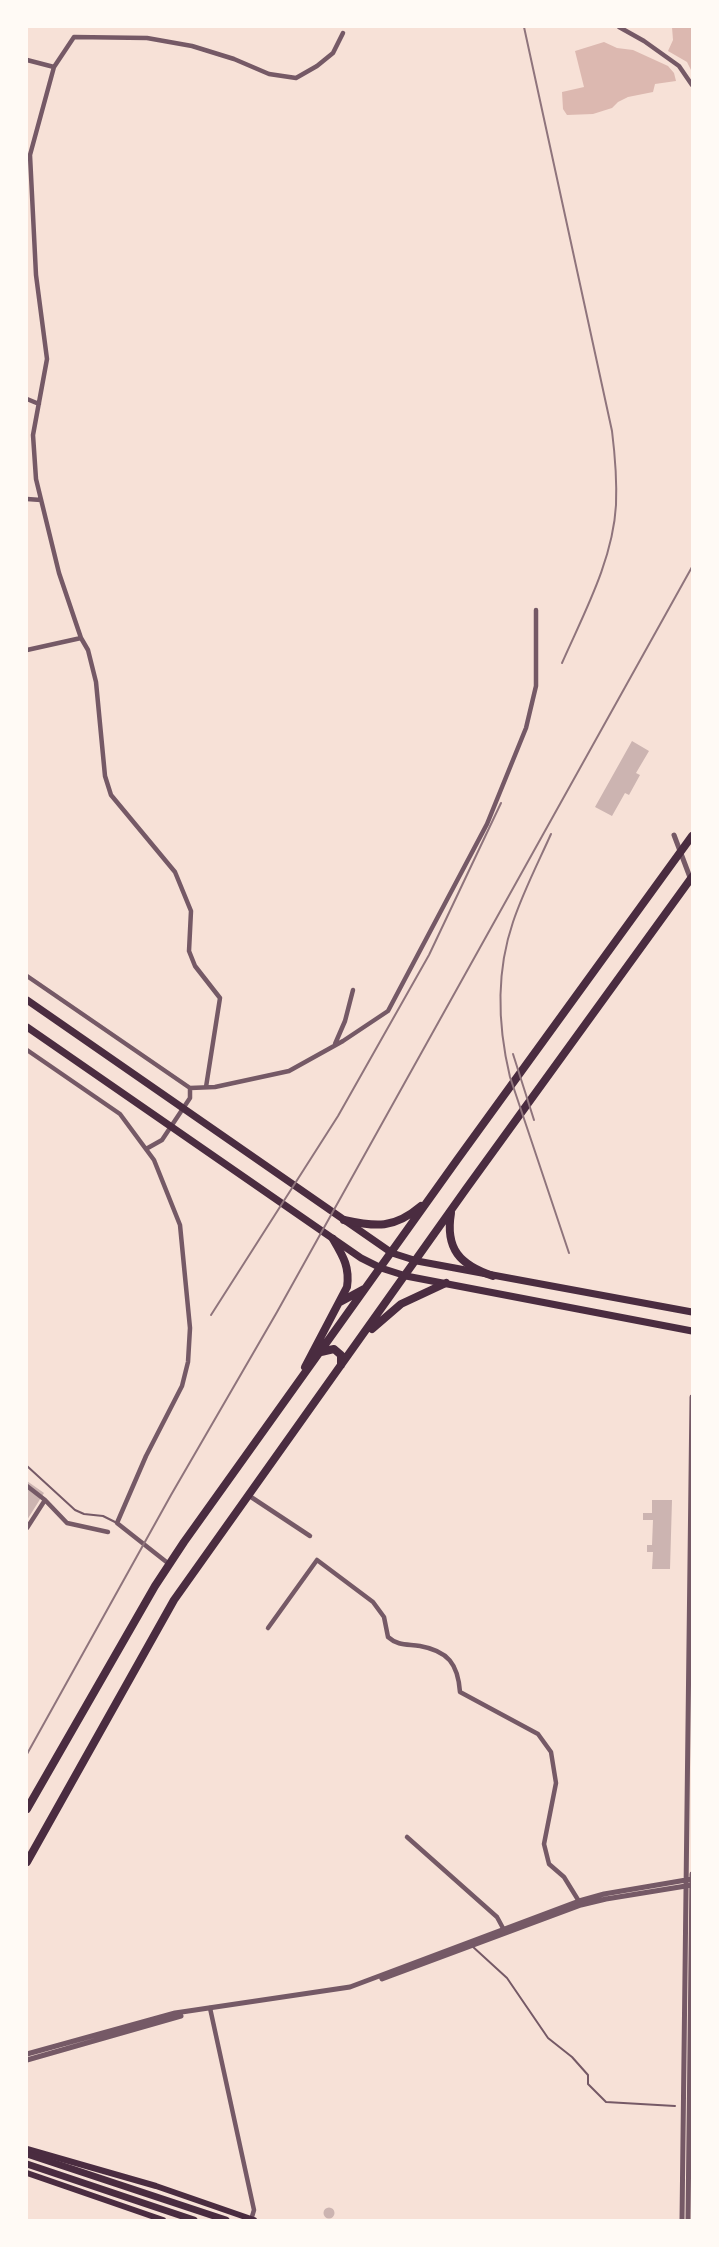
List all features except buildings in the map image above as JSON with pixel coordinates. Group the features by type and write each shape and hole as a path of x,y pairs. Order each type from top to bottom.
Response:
{"highway":[{"path":"27,1809 149,1596 170,1564 457,1160 692,836"},
{"path":"27,1862 174,1600 466,1189 692,877"},
{"path":"344,1220 368,1226 383,1226 412,1214 431,1197"},
{"path":"452,1210 449,1226 450,1238 460,1258 473,1269 493,1276"},
{"path":"292,1392 347,1287 349,1273 345,1259 333,1239"},
{"path":"361,1338 401,1304 446,1283"},
{"path":"340,1302 368,1287"},
{"path":"321,1353 330,1348 338,1352 342,1359 341,1366"}],"main road":[{"path":"27,1000 392,1253 417,1261 493,1276 692,1312"},
{"path":"27,1027 333,1239 381,1268 406,1276 692,1331"},
{"path":"27,2149 156,2186 252,2220"},
{"path":"27,2154 226,2220"},
{"path":"27,2164 194,2220"},
{"path":"27,2173 163,2220"}],"street":[{"path":"620,27 679,66 692,85"},
{"path":"206,1087 220,998 195,966 189,951 190,911 175,872 111,795 105,776 96,682 88,650 81,638 59,573 36,479 33,435 47,360 36,275 30,155 54,67 74,37 147,38 192,46 234,59 270,74 296,78 333,53 343,33"},
{"path":"27,60 54,67"},
{"path":"27,399 39,404"},
{"path":"27,499 40,500"},
{"path":"27,976 190,1088 289,1071 334,1046 388,1011 487,824 526,728 536,686 536,610"},
{"path":"27,650 81,638"},
{"path":"674,835 692,882"},
{"path":"334,1046 345,1021 353,990"},
{"path":"27,1050 120,1114 154,1160 180,1225 190,1328 188,1362 182,1386 117,1523 170,1564"},
{"path":"146,1149 162,1140 190,1098 190,1088"},
{"path":"688,2220 692,1396"},
{"path":"27,1486 45,1500 67,1523 108,1532"},
{"path":"248,1495 310,1536"},
{"path":"27,1528 45,1500"},
{"path":"268,1628 317,1560 373,1602 384,1617 388,1637 396,1644 441,1651 454,1666 459,1679 459,1692 538,1734 551,1752 556,1783 544,1844 549,1864 564,1877 580,1903"},
{"path":"407,1837 497,1917 504,1930"},
{"path":"682,2220 689,1882 692,1874"},
{"path":"27,2060 178,2016 350,1987 580,1903 689,1882"},
{"path":"27,2054 175,2013 351,1990 472,1946 580,1903"},
{"path":"210,2009 254,2210 252,2220"}],"lane":[{"path":"27,1466 75,1510 84,1514 103,1516 117,1523"},
{"path":"472,1946 507,1978 548,2038 572,2057 588,2075 588,2084 599,2098 606,2102 675,2106"}],"shaded area":[{"path":"672,27 692,27 692,72 687,62 668,51 673,40"},
{"path":"604,42 617,48 633,50 668,66 674,73 676,81 655,84 653,92 628,97 612,108 593,114 567,115 563,109 562,92 584,87 575,51"}],"railway":[{"path":"524,27 612,431 616,468 616,505 609,546 588,606 562,663"},
{"path":"27,1754 171,1495 277,1312 692,567"},
{"path":"211,1315 338,1116 429,955 501,803"},
{"path":"551,834 521,900 507,941 501,980 501,1019 510,1077 569,1253"},
{"path":"513,1054 534,1120"}]}
